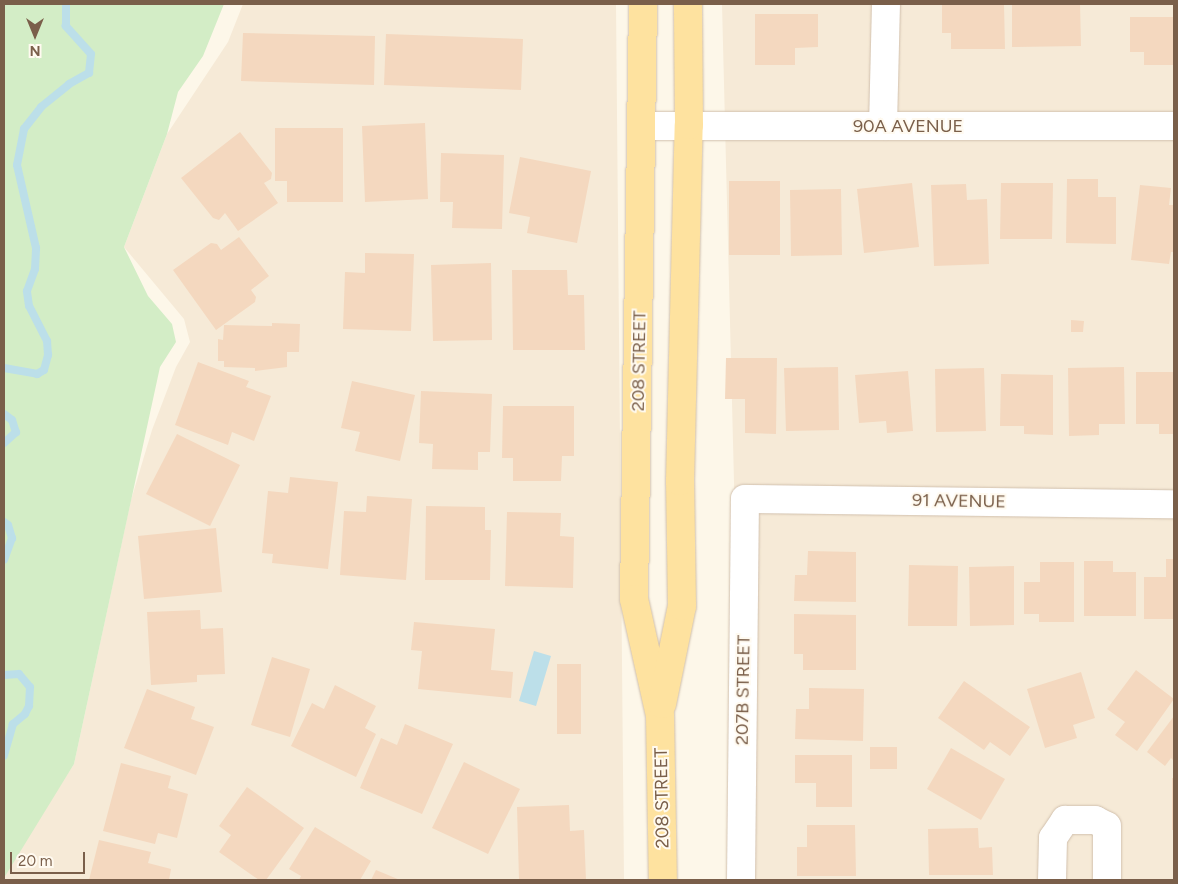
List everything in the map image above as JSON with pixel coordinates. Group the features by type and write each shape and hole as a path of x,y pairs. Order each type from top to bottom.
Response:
{"main road":[{"name":"208 STREET","path":"642,4 642,126 634,599 660,715 663,880"},
{"name":"208 STREET","path":"660,715 682,606 680,481 689,125 688,4"}],"street":[{"path":"883,126 886,4"},
{"name":"90A AVENUE","path":"642,126 1174,126"},
{"name":"91 AVENUE","path":"745,499 1174,504"},
{"name":"207B STREET","path":"741,880 745,499"},
{"path":"1052,880 1053,838 1065,820 1095,820 1107,826 1107,880"}],"shaded area":[{"path":"243,4 616,4 624,880 4,880 8,867 74,764 131,500 152,430 176,367 190,342 184,319 124,247 167,134 228,42"},
{"path":"722,4 1174,4 1174,880 744,880"}],"green space":[{"path":"4,4 224,4 203,56 178,92 167,134 124,247 148,296 172,324 176,342 160,367 74,764 4,878"}],"water":[{"path":"534,651 551,656 536,706 519,701"}],"building":[{"path":"942,4 1004,4 1005,49 951,49 951,33 942,33"},
{"path":"1080,4 1081,46 1012,47 1012,5"},
{"path":"755,14 818,14 818,47 795,48 795,65 755,65"},
{"path":"1130,17 1174,17 1174,65 1144,65 1144,52 1130,52"},
{"path":"243,33 375,36 374,85 241,81"},
{"path":"386,34 523,39 521,90 384,85"},
{"path":"425,123 428,199 365,202 362,126"},
{"path":"275,128 343,128 343,202 287,202 287,181 275,181"},
{"path":"240,132 272,173 271,179 264,183 278,203 238,231 225,213 219,220 213,218 181,178"},
{"path":"441,153 504,155 502,229 452,228 453,202 440,202"},
{"path":"520,157 591,171 577,243 527,233 530,217 509,213"},
{"path":"1067,179 1098,179 1098,197 1116,197 1116,244 1066,243"},
{"path":"729,181 780,181 780,255 729,255"},
{"path":"912,183 919,247 864,253 857,189"},
{"path":"1001,183 1053,183 1052,239 1000,239"},
{"path":"966,184 967,200 987,199 989,264 934,266 931,185"},
{"path":"1140,185 1171,188 1169,205 1174,205 1174,252 1171,252 1169,264 1131,260"},
{"path":"841,189 842,255 791,256 790,190"},
{"path":"239,237 269,276 251,290 256,297 255,302 216,330 173,270 211,243 217,244 221,250"},
{"path":"365,253 414,254 411,331 343,329 345,272 365,273"},
{"path":"491,263 492,340 433,341 431,265"},
{"path":"512,270 567,270 568,295 584,295 585,350 513,350"},
{"path":"1071,320 1084,321 1083,332 1071,332"},
{"path":"272,323 300,324 299,352 287,352 287,367 255,371 255,368 224,367 224,361 218,361 218,339 223,340 224,325 272,326"},
{"path":"726,358 777,358 776,434 745,433 745,399 725,399"},
{"path":"198,362 249,381 246,387 271,396 254,441 232,432 228,445 175,425"},
{"path":"838,367 839,430 786,431 784,368"},
{"path":"1124,367 1125,424 1099,424 1099,435 1069,436 1068,368"},
{"path":"984,368 986,431 936,432 935,369"},
{"path":"908,371 913,431 887,433 886,421 859,423 855,375"},
{"path":"1136,372 1174,372 1174,434 1159,434 1159,424 1136,424"},
{"path":"1001,374 1053,375 1053,435 1024,434 1024,426 1000,426"},
{"path":"352,381 415,395 400,461 355,451 360,432 341,428"},
{"path":"421,391 492,394 490,452 478,452 478,470 432,469 433,444 419,443"},
{"path":"503,406 574,406 574,456 562,456 561,481 513,481 513,458 502,458"},
{"path":"177,434 240,465 210,526 146,494"},
{"path":"290,477 338,482 328,569 272,563 273,554 262,553 268,491 288,493"},
{"path":"367,496 412,499 406,580 340,575 344,511 366,512"},
{"path":"426,506 485,507 485,530 491,530 490,580 425,580"},
{"path":"507,512 561,513 560,536 574,537 573,588 505,586"},
{"path":"216,528 222,592 144,599 138,536"},
{"path":"808,551 856,552 856,602 794,601 795,575 807,575"},
{"path":"1166,559 1174,559 1174,619 1144,619 1144,577 1166,577"},
{"path":"1084,561 1113,561 1113,572 1136,572 1136,616 1084,616"},
{"path":"1040,562 1074,562 1074,622 1039,622 1039,614 1024,614 1024,582 1040,582"},
{"path":"909,565 958,566 957,626 908,626"},
{"path":"1014,566 1014,625 970,626 969,567"},
{"path":"200,610 201,629 223,628 225,674 197,675 197,682 151,685 147,612"},
{"path":"794,614 856,615 856,670 803,670 803,654 794,654"},
{"path":"414,622 495,629 491,670 513,672 511,698 418,689 422,651 411,650"},
{"path":"272,657 310,669 290,737 251,725"},
{"path":"557,664 581,664 581,734 557,734"},
{"path":"1136,670 1174,699 1137,751 1115,735 1125,722 1107,709"},
{"path":"1081,672 1095,718 1073,725 1077,738 1045,748 1027,689"},
{"path":"964,681 1030,727 1010,756 990,742 984,750 938,718"},
{"path":"335,685 376,706 365,728 376,734 356,777 291,746 312,703 324,709"},
{"path":"809,688 864,689 863,741 795,739 796,709 809,709"},
{"path":"147,689 195,707 191,719 214,727 196,775 124,748"},
{"path":"1174,716 1174,761 1171,758 1165,766 1147,752"},
{"path":"405,724 453,744 422,814 360,788 381,738 397,745"},
{"path":"870,747 897,747 897,769 870,769"},
{"path":"951,748 1005,779 981,820 927,789"},
{"path":"795,755 852,755 852,807 816,807 816,783 795,783"},
{"path":"464,762 520,789 488,854 432,828"},
{"path":"121,763 171,776 168,788 188,794 177,838 158,833 155,844 103,831"},
{"path":"1172,778 1174,778 1174,830 1172,830"},
{"path":"247,787 304,828 266,880 259,880 219,852 231,835 219,826"},
{"path":"569,805 570,831 584,830 586,880 519,880 517,807"},
{"path":"807,825 855,825 856,876 797,876 797,847 807,847"},
{"path":"315,827 371,861 360,880 299,880 301,876 289,869"},
{"path":"978,828 979,848 992,847 993,875 929,875 928,829"},
{"path":"99,840 151,852 148,863 171,869 169,880 89,880"},
{"path":"376,870 400,880 371,880"}],"waterway":[{"path":"4,368 37,374 44,370 48,355 47,341 29,306 27,291 35,269 36,248 17,165 24,129 41,107 69,84 89,73 91,54 66,26 66,4"},
{"path":"4,414 12,420 16,432 4,443"},
{"path":"4,522 8,525 12,538 4,560"},
{"path":"4,675 19,674 30,687 29,706 25,714 13,724 4,756"}]}
